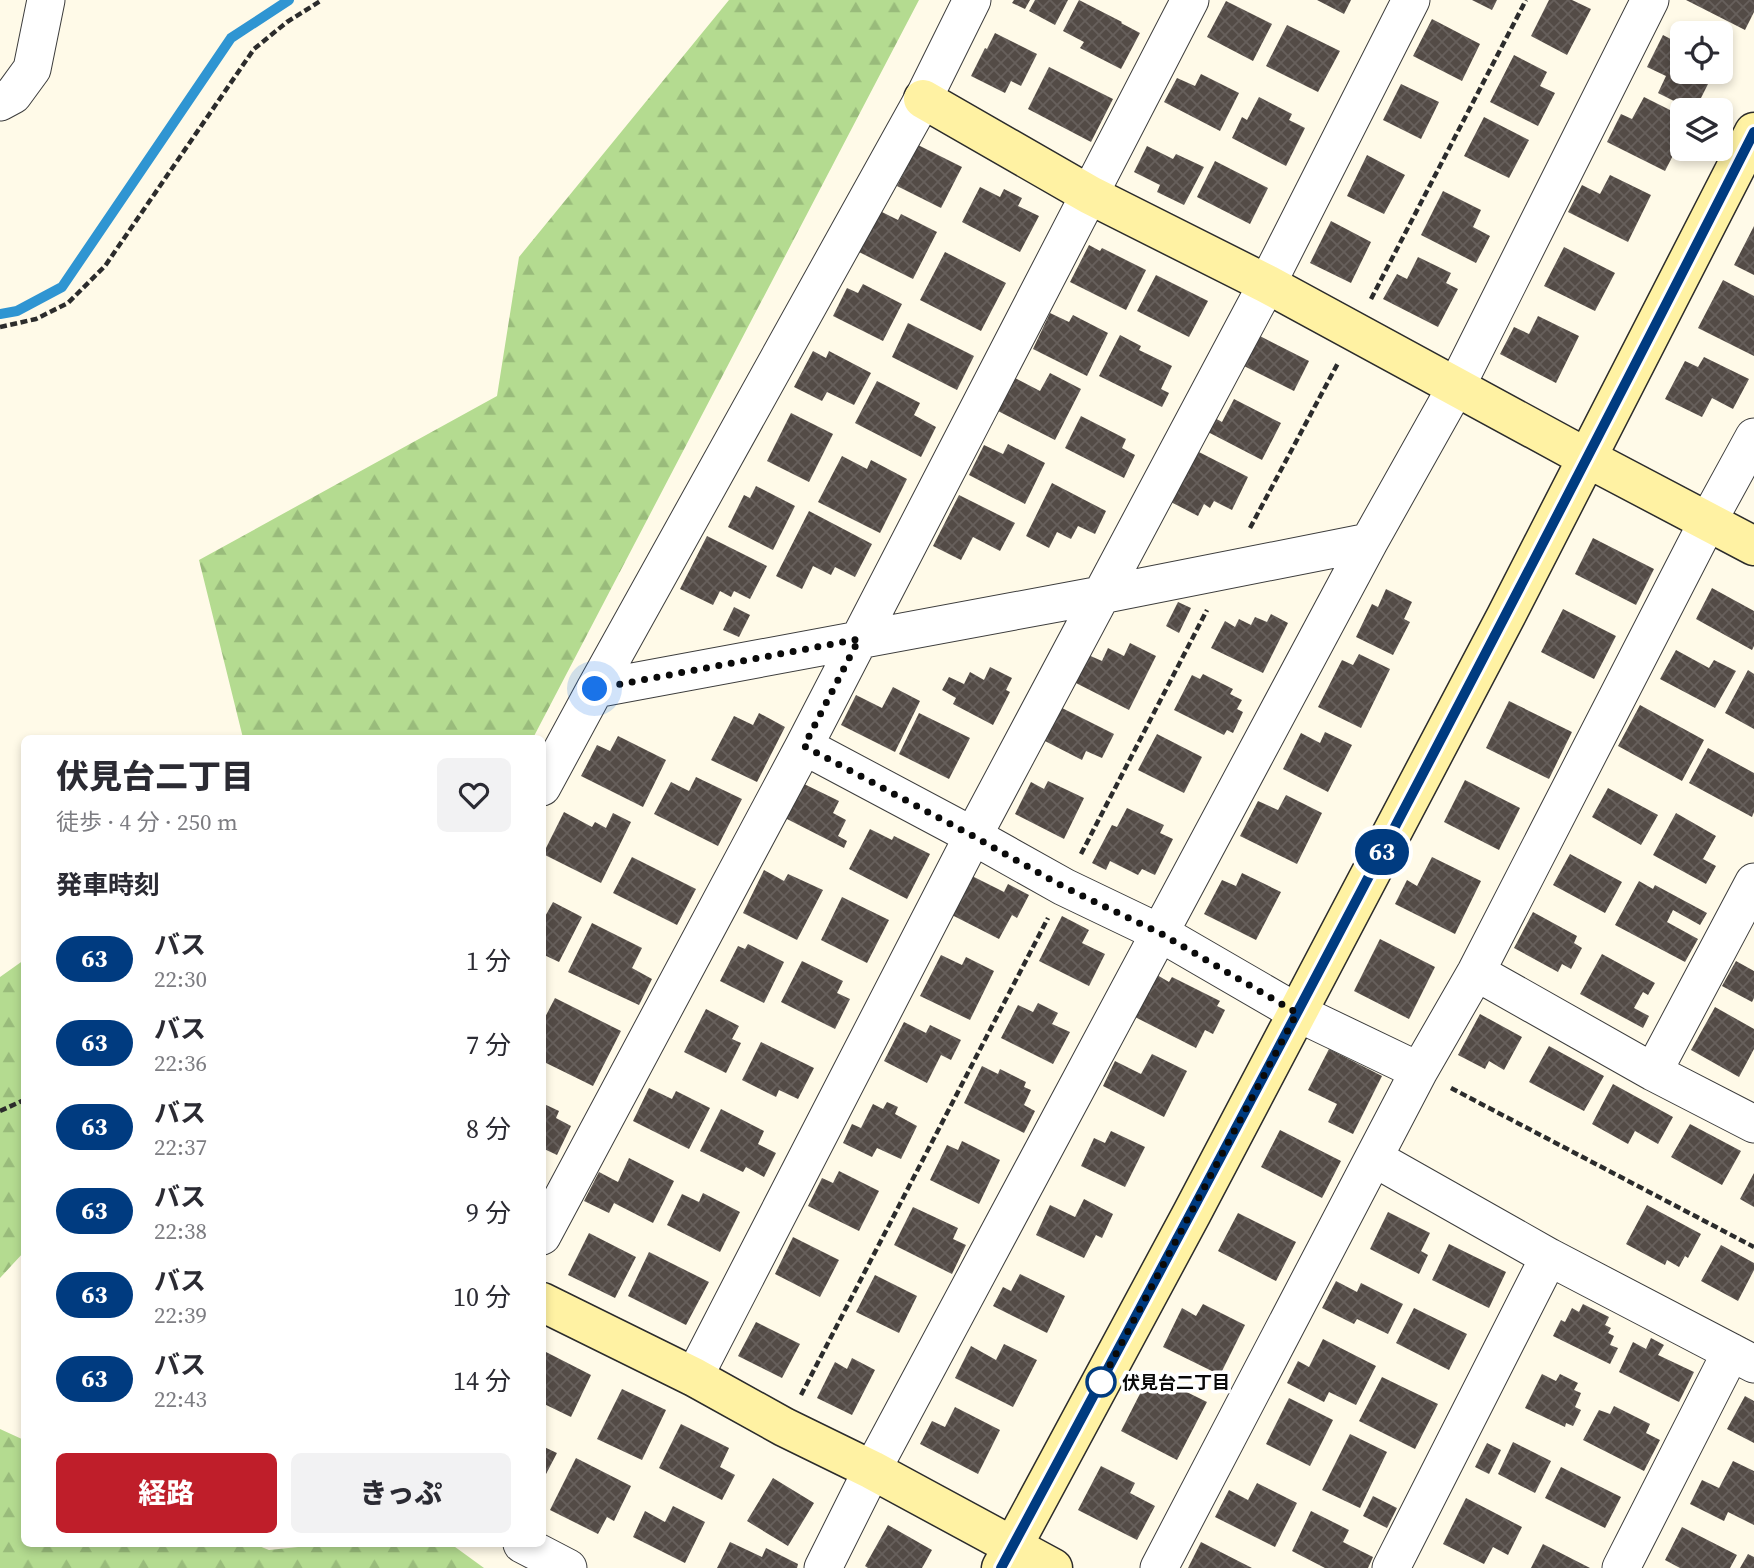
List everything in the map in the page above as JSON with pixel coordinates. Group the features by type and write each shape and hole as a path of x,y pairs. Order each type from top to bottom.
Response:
{"street":[{"path":"0,102 13,95 32,69 46,0"},
{"path":"546,780 923,99 972,0"},
{"path":"546,1229 804,746 1190,0"},
{"path":"694,1377 973,836 1267,284 1411,0"},
{"path":"823,1568 872,1470 1369,542 1456,387 1650,0"},
{"path":"923,99 1090,195 1267,284 1754,546"},
{"path":"1007,1557 1192,1213 1506,616 1754,132"},
{"path":"1159,1568 1419,1071 1476,972 1754,437"},
{"path":"595,689 1369,542"},
{"path":"804,746 1064,887 1160,933 1297,1013 1419,1071"},
{"path":"1653,1072 1754,882"},
{"path":"1476,972 1653,1072 1754,1124"},
{"path":"1374,1158 1549,1257 1743,1358 1621,1568"},
{"path":"1391,1568 1549,1257"},
{"path":"546,1304 872,1470 1007,1557 1053,1568"},
{"path":"528,1547 568,1568"}],"path":[{"path":"0,327 36,319 68,303 105,266 254,49 287,22 322,0"},
{"path":"784,1427 1526,0"},
{"path":"1419,1071 1754,1247"},
{"path":"0,1111 21,1101"}],"green space":[{"path":"729,0 919,0 535,735 242,735 199,560 497,396 519,257"},
{"path":"21,962 21,1255 0,1278 0,977"},
{"path":"0,1429 21,1439 21,1547 262,1547 269,1550 298,1547 455,1547 484,1568 0,1568"}],"building":[{"path":"1014,0 1030,0 1025,9 1012,3"},
{"path":"1035,0 1068,0 1055,25 1029,11"},
{"path":"1079,0 1140,33 1121,69 1080,48 1084,42 1063,31"},
{"path":"1317,0 1351,0 1344,14"},
{"path":"1472,0 1497,0 1492,10"},
{"path":"1549,0 1572,0 1591,9 1567,55 1531,36"},
{"path":"1686,0 1754,0 1754,12 1745,30 1733,24 1733,21 1727,21"},
{"path":"1226,1 1272,24 1253,61 1207,37"},
{"path":"1432,19 1480,44 1462,81 1413,56"},
{"path":"1287,25 1340,51 1318,92 1266,66"},
{"path":"995,33 1037,54 1021,86 1011,81 1005,93 971,76"},
{"path":"1663,35 1670,39 1670,84 1708,84 1701,98 1670,99 1658,93 1666,76 1647,67"},
{"path":"1514,55 1547,72 1540,86 1555,93 1538,126 1490,102"},
{"path":"1049,67 1113,99 1091,142 1028,109"},
{"path":"1201,74 1239,93 1220,131 1164,102 1177,78 1195,86"},
{"path":"1401,84 1439,102 1421,139 1383,120"},
{"path":"1259,97 1292,114 1289,120 1305,128 1286,166 1232,138 1242,117 1247,120"},
{"path":"1644,97 1670,110 1670,161 1665,171 1607,142 1621,114 1632,119"},
{"path":"1484,117 1529,140 1509,178 1464,156"},
{"path":"918,145 962,167 941,208 897,186"},
{"path":"1147,146 1173,159 1176,154 1204,167 1184,205 1157,192 1160,185 1134,172"},
{"path":"1367,155 1405,175 1384,214 1347,196"},
{"path":"1215,161 1268,188 1250,224 1197,197"},
{"path":"1610,175 1651,195 1628,242 1568,212 1582,185 1600,194"},
{"path":"980,187 1000,197 1004,189 1022,198 1018,206 1039,216 1020,252 962,222"},
{"path":"1443,191 1481,210 1473,227 1490,236 1476,263 1421,235"},
{"path":"880,211 898,220 901,214 937,232 913,279 859,252"},
{"path":"1331,221 1371,242 1351,283 1310,263"},
{"path":"1754,226 1754,275 1734,265"},
{"path":"1089,245 1100,251 1102,248 1146,270 1126,310 1070,282"},
{"path":"1564,247 1615,273 1595,311 1544,286"},
{"path":"945,252 1006,283 981,331 920,300"},
{"path":"1418,257 1451,273 1446,283 1458,289 1438,327 1383,299 1397,274 1407,279"},
{"path":"1156,275 1208,301 1189,337 1137,311"},
{"path":"1723,280 1754,296 1754,356 1698,328"},
{"path":"863,284 902,304 883,341 833,316 847,288 858,293"},
{"path":"1050,313 1069,322 1073,315 1108,333 1087,376 1033,349"},
{"path":"1538,316 1579,336 1556,383 1500,354 1514,327 1529,334"},
{"path":"908,323 974,356 957,390 892,357"},
{"path":"1254,333 1309,361 1294,391 1238,363"},
{"path":"1120,335 1141,346 1139,350 1172,366 1161,389 1169,393 1162,407 1099,376"},
{"path":"813,351 826,358 829,351 871,373 854,405 827,392 822,401 794,387"},
{"path":"1704,357 1749,379 1733,409 1712,398 1702,417 1665,399 1685,361 1698,367"},
{"path":"1050,373 1081,389 1055,440 998,411 1015,378 1040,391"},
{"path":"877,381 920,403 914,415 936,427 921,457 855,423"},
{"path":"1234,399 1281,423 1262,460 1206,431 1213,417 1222,422"},
{"path":"791,413 833,434 809,482 767,461"},
{"path":"1081,416 1126,439 1122,448 1135,455 1124,478 1065,448"},
{"path":"1008,444 1045,463 1025,504 969,475 984,445 1003,454"},
{"path":"1193,449 1248,477 1232,510 1214,501 1210,508 1204,504 1198,516 1167,500"},
{"path":"842,456 867,469 871,460 907,479 880,533 818,502"},
{"path":"1052,483 1106,511 1095,534 1078,526 1071,539 1057,532 1049,548 1026,536"},
{"path":"756,486 795,506 773,550 728,527 744,495 750,498"},
{"path":"959,495 1015,523 1000,551 973,537 961,560 933,546"},
{"path":"809,511 872,544 855,577 835,567 831,575 813,566 802,589 776,576"},
{"path":"707,536 767,566 750,599 734,591 731,597 720,591 713,605 680,589"},
{"path":"1593,538 1654,569 1636,605 1575,574"},
{"path":"1712,588 1754,611 1752,650 1696,619"},
{"path":"1386,589 1412,602 1404,619 1410,622 1393,655 1356,637 1372,604 1378,607"},
{"path":"1178,602 1191,608 1179,633 1166,626"},
{"path":"734,607 750,615 739,637 723,630"},
{"path":"1563,609 1616,636 1594,679 1541,652"},
{"path":"1271,614 1288,623 1263,673 1211,648 1225,621 1235,627 1239,619 1251,625 1255,617 1267,622"},
{"path":"1130,643 1156,656 1129,710 1072,681 1086,654 1102,661 1108,648 1124,656"},
{"path":"1676,650 1709,668 1714,660 1736,671 1715,708 1660,679"},
{"path":"1359,654 1390,669 1361,728 1318,707 1342,660 1353,665"},
{"path":"990,667 1012,678 1006,690 1010,692 993,725 953,704 956,698 942,690 949,677 964,684 970,672 984,680"},
{"path":"1748,670 1754,674 1754,729 1725,713"},
{"path":"1203,674 1233,689 1230,694 1242,700 1237,709 1243,712 1233,733 1227,730 1224,735 1174,710 1192,675 1200,679"},
{"path":"893,687 920,701 895,752 841,725 856,695 882,708"},
{"path":"1509,701 1572,732 1549,779 1486,748"},
{"path":"1640,705 1704,740 1682,781 1618,746"},
{"path":"1060,707 1114,734 1102,758 1086,751 1082,760 1043,740"},
{"path":"759,713 785,727 757,782 711,760 734,716 753,725"},
{"path":"919,713 970,738 949,779 899,754"},
{"path":"1325,732 1352,745 1328,792 1283,769 1301,733 1320,743"},
{"path":"1157,734 1202,757 1184,793 1138,770"},
{"path":"618,736 666,760 643,807 581,776 597,745 610,751"},
{"path":"1708,748 1754,773 1752,817 1689,783"},
{"path":"696,777 742,799 718,846 654,814 671,782 689,791"},
{"path":"1465,780 1520,808 1499,850 1444,822"},
{"path":"1048,781 1084,798 1064,839 1015,814 1031,782 1044,789"},
{"path":"802,783 839,801 833,813 846,820 838,836 847,841 844,848 785,818"},
{"path":"1608,788 1658,815 1641,845 1592,817"},
{"path":"1286,795 1322,813 1297,864 1240,836 1258,801 1278,810"},
{"path":"1127,808 1164,825 1160,833 1173,839 1155,875 1142,869 1138,875 1110,861 1106,870 1092,863 1112,825 1117,827"},
{"path":"564,812 592,827 595,822 606,828 613,813 631,822 601,883 546,856 546,848"},
{"path":"1676,813 1716,836 1703,859 1716,866 1706,884 1653,855"},
{"path":"870,829 892,840 894,836 930,854 907,899 849,869"},
{"path":"1570,854 1622,882 1605,913 1553,885"},
{"path":"632,857 696,889 677,925 613,893"},
{"path":"1432,857 1481,881 1455,934 1395,904 1407,880 1417,886"},
{"path":"764,870 784,881 788,874 823,890 797,940 743,913"},
{"path":"1242,873 1281,892 1256,940 1204,914 1222,880 1236,886"},
{"path":"968,874 1004,892 1008,884 1029,895 1017,918 1012,915 999,939 948,913"},
{"path":"1639,881 1653,889 1655,885 1707,913 1700,925 1673,910 1667,922 1698,939 1685,962 1615,925"},
{"path":"842,897 889,920 867,963 821,940"},
{"path":"553,902 582,917 559,962 546,956 546,915"},
{"path":"1533,912 1577,936 1574,943 1582,948 1571,969 1562,964 1558,972 1514,948"},
{"path":"1062,916 1089,930 1082,943 1105,954 1089,986 1039,961"},
{"path":"592,923 642,948 632,968 652,979 639,1005 568,972"},
{"path":"1380,939 1435,967 1409,1019 1354,991"},
{"path":"748,944 784,962 764,1003 720,981 738,946 745,949"},
{"path":"1602,954 1655,983 1648,995 1643,992 1634,1008 1649,1016 1643,1028 1580,994"},
{"path":"941,955 962,965 966,957 994,971 970,1020 920,996"},
{"path":"802,961 843,981 837,993 850,999 835,1029 781,1002"},
{"path":"1736,961 1754,971 1752,1002 1722,986"},
{"path":"1157,975 1169,982 1172,977 1220,1001 1217,1006 1225,1010 1213,1034 1205,1030 1196,1048 1135,1017"},
{"path":"555,998 621,1031 593,1086 546,1063 546,1015"},
{"path":"1038,1003 1058,1013 1052,1024 1070,1032 1053,1064 1001,1038 1018,1005 1033,1012"},
{"path":"1715,1007 1754,1029 1754,1049 1739,1077 1691,1050"},
{"path":"706,1009 739,1026 732,1039 741,1043 726,1073 684,1052"},
{"path":"1480,1014 1522,1037 1504,1070 1489,1061 1485,1069 1458,1055"},
{"path":"904,1022 926,1033 930,1025 961,1040 951,1060 941,1055 927,1083 884,1061"},
{"path":"761,1042 814,1068 798,1099 779,1090 776,1097 742,1080"},
{"path":"1549,1046 1604,1076 1584,1111 1529,1082"},
{"path":"1329,1049 1382,1076 1353,1134 1328,1122 1337,1104 1308,1090"},
{"path":"1152,1054 1187,1071 1164,1117 1103,1086 1115,1061 1141,1074"},
{"path":"982,1066 998,1074 1000,1069 1026,1082 1024,1087 1031,1090 1024,1105 1035,1111 1024,1133 964,1103"},
{"path":"1613,1084 1673,1117 1658,1144 1635,1131 1628,1144 1592,1124"},
{"path":"649,1088 672,1099 676,1091 710,1108 689,1149 633,1121"},
{"path":"887,1102 898,1107 895,1114 917,1126 901,1159 877,1148 872,1157 843,1143 852,1124 861,1128 873,1104 883,1109"},
{"path":"546,1105 559,1111 556,1118 571,1126 557,1155 546,1150"},
{"path":"721,1109 764,1131 758,1144 776,1153 764,1177 746,1167 743,1172 700,1151"},
{"path":"1690,1124 1741,1151 1722,1185 1671,1157"},
{"path":"1280,1130 1341,1161 1322,1198 1261,1167"},
{"path":"1111,1131 1145,1147 1125,1187 1081,1166 1094,1138 1105,1143"},
{"path":"962,1141 1000,1160 979,1204 930,1180 947,1145 958,1150"},
{"path":"629,1158 674,1181 653,1223 614,1203 609,1213 584,1201 599,1172 618,1182"},
{"path":"839,1171 879,1191 859,1231 808,1206 822,1178 833,1183"},
{"path":"1754,1173 1754,1207 1740,1199"},
{"path":"703,1193 740,1212 720,1252 667,1225 682,1194 699,1202"},
{"path":"1084,1199 1113,1214 1102,1238 1096,1235 1084,1258 1036,1235 1050,1205 1075,1217"},
{"path":"1647,1205 1701,1234 1688,1258 1685,1256 1679,1267 1667,1260 1665,1265 1626,1244"},
{"path":"913,1207 958,1228 953,1239 966,1245 952,1274 894,1245"},
{"path":"1388,1212 1430,1233 1421,1251 1428,1255 1419,1274 1370,1249"},
{"path":"1238,1213 1296,1242 1276,1281 1218,1251"},
{"path":"589,1233 636,1257 615,1298 568,1275"},
{"path":"793,1237 839,1260 820,1297 775,1274"},
{"path":"1449,1244 1506,1272 1489,1308 1432,1280"},
{"path":"1721,1245 1754,1263 1754,1270 1738,1301 1701,1281"},
{"path":"649,1252 709,1282 686,1325 628,1296"},
{"path":"1020,1274 1065,1296 1047,1333 993,1306 1003,1287 1011,1291"},
{"path":"875,1275 917,1296 899,1333 856,1312"},
{"path":"1336,1281 1357,1292 1361,1283 1403,1304 1388,1334 1357,1319 1354,1324 1322,1308"},
{"path":"1203,1304 1245,1325 1220,1375 1163,1347 1182,1308 1196,1316"},
{"path":"1583,1304 1609,1317 1605,1325 1611,1328 1608,1333 1614,1336 1610,1345 1618,1348 1610,1364 1553,1336 1561,1320 1565,1322 1572,1308 1579,1312"},
{"path":"1414,1308 1467,1334 1449,1370 1396,1343"},
{"path":"756,1322 800,1344 782,1378 738,1356"},
{"path":"1651,1338 1664,1345 1658,1355 1694,1372 1679,1402 1619,1372 1633,1342 1646,1349"},
{"path":"1323,1339 1376,1366 1356,1405 1329,1392 1324,1402 1287,1383 1298,1361 1309,1367"},
{"path":"1004,1344 1037,1360 1013,1407 955,1378 971,1346 996,1360"},
{"path":"546,1352 591,1375 571,1417 546,1405"},
{"path":"852,1358 875,1370 852,1415 817,1398 835,1362 847,1369"},
{"path":"1150,1374 1207,1402 1177,1460 1121,1431"},
{"path":"1542,1374 1556,1381 1560,1374 1578,1383 1574,1390 1581,1393 1575,1407 1581,1410 1573,1426 1566,1423 1565,1427 1525,1408"},
{"path":"1382,1377 1438,1404 1415,1449 1359,1421"},
{"path":"622,1389 666,1410 642,1460 597,1439"},
{"path":"1745,1396 1754,1401 1754,1443 1727,1429"},
{"path":"1289,1398 1333,1420 1310,1466 1266,1444"},
{"path":"1614,1406 1650,1424 1646,1433 1660,1440 1644,1471 1583,1440 1599,1410 1610,1414"},
{"path":"955,1407 1000,1430 978,1474 920,1444 932,1421 945,1427"},
{"path":"681,1424 729,1448 720,1467 735,1475 722,1500 659,1468"},
{"path":"1350,1434 1387,1452 1360,1508 1322,1490"},
{"path":"1513,1442 1551,1461 1535,1493 1498,1474"},
{"path":"1487,1443 1501,1450 1489,1474 1475,1467"},
{"path":"546,1448 557,1453 546,1474"},
{"path":"576,1458 631,1486 614,1521 607,1517 598,1534 550,1510"},
{"path":"1733,1461 1754,1471 1754,1525 1728,1512 1724,1521 1690,1504 1702,1480 1719,1488"},
{"path":"1101,1466 1135,1483 1130,1493 1155,1506 1137,1540 1078,1510"},
{"path":"1561,1467 1621,1497 1605,1528 1545,1498"},
{"path":"773,1478 814,1503 788,1546 747,1521"},
{"path":"1257,1483 1297,1503 1275,1547 1215,1517 1229,1490 1248,1500"},
{"path":"1373,1496 1397,1508 1387,1528 1363,1516"},
{"path":"1466,1498 1522,1527 1508,1555 1493,1547 1484,1564 1443,1544"},
{"path":"673,1506 705,1522 685,1563 633,1537 645,1511 665,1522"},
{"path":"1311,1511 1349,1530 1343,1542 1373,1557 1368,1568 1325,1568 1292,1551"},
{"path":"888,1525 932,1550 922,1568 865,1566"},
{"path":"1682,1527 1737,1555 1730,1568 1680,1568 1665,1560"},
{"path":"730,1542 762,1557 766,1548 798,1564 797,1568 717,1568"},
{"path":"1201,1542 1252,1568 1188,1568"},
{"path":"1543,1544 1590,1568 1531,1568"},
{"path":"1748,1554 1754,1557 1754,1568 1740,1568"}],"waterway":[{"path":"0,314 17,311 62,287 231,38 289,0"}],"bus line":[{"name":"63","path":"1001,1568 1192,1213 1506,616 1754,132"}],"place":[{"name":"伏見台二丁目","path":"1101,1382"}],"route":[{"path":"595,689 859,639 804,746 1064,887 1160,933 1297,1013 1101,1382"}]}
